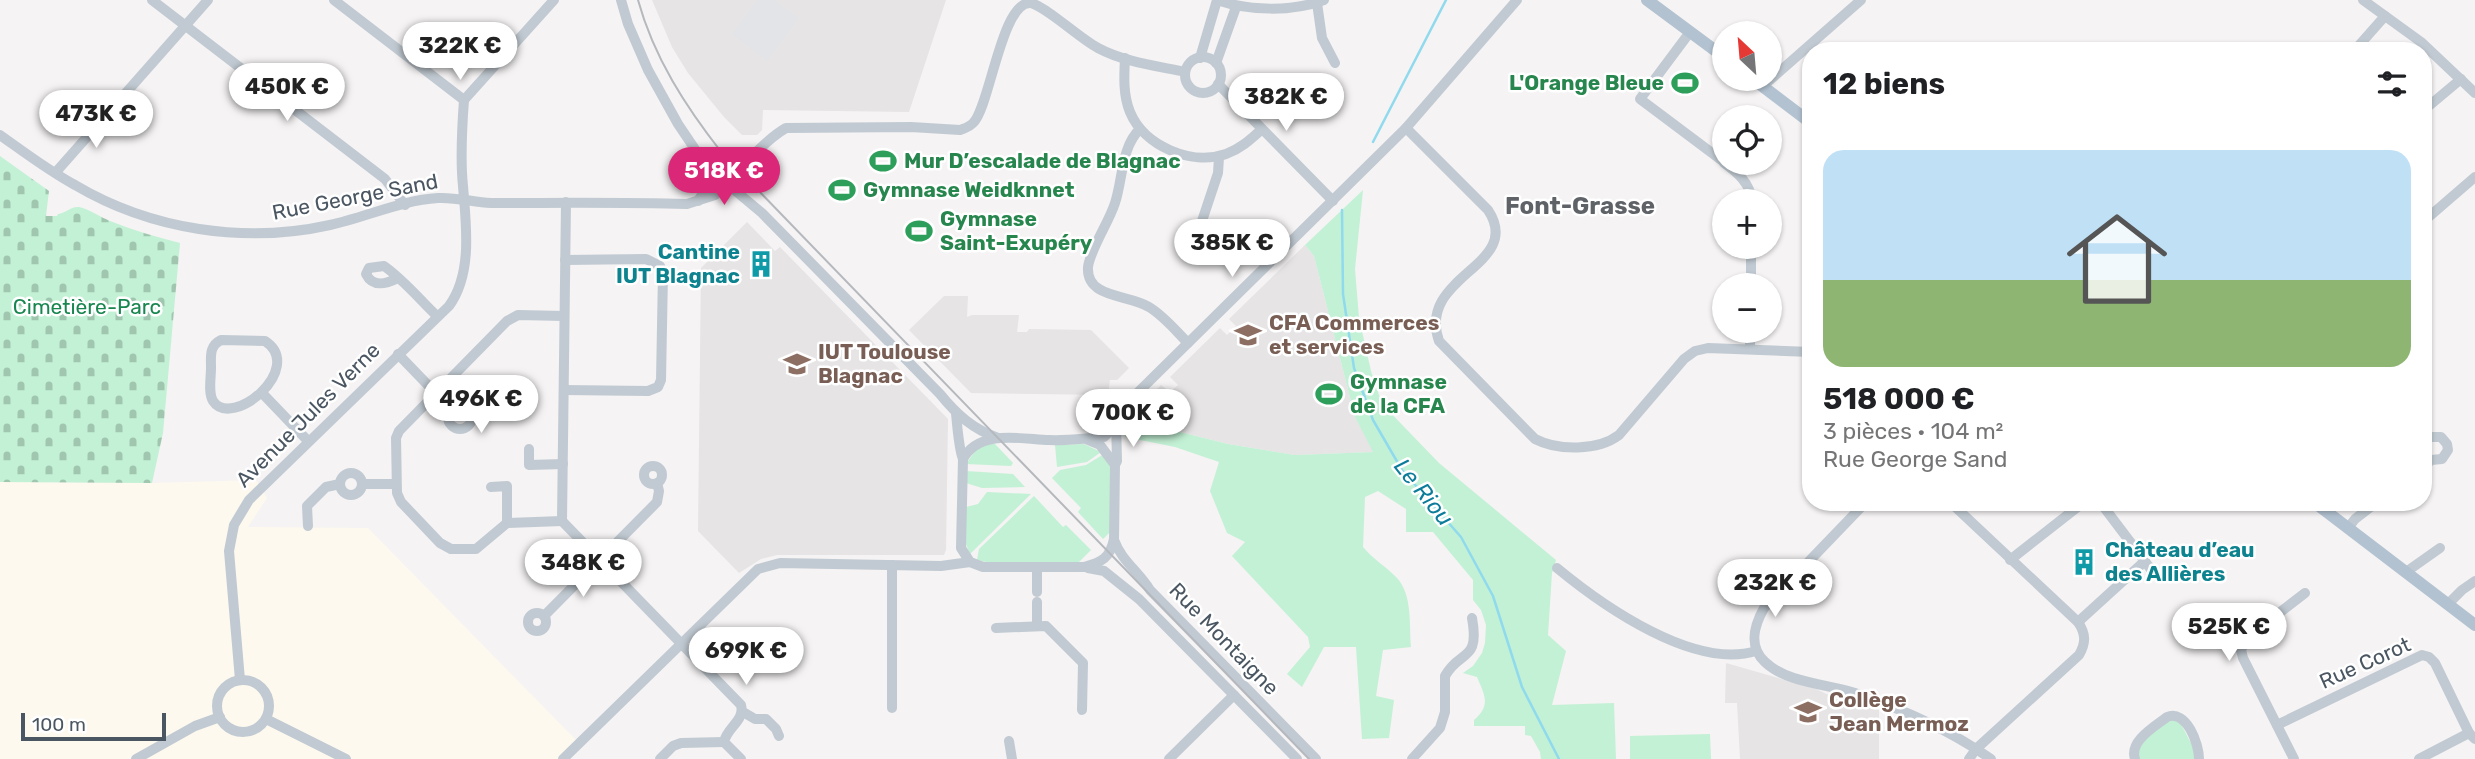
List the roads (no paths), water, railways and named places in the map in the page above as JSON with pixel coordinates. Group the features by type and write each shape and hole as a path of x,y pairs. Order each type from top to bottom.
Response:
{"main road":[{"path":"1647,0 1712,48"},
{"path":"1769,91 1802,116"},
{"path":"2326,511 2475,625"}],"street":[{"path":"152,0 385,179 405,205"},
{"path":"56,172 208,0"},
{"path":"334,0 464,100 554,0"},
{"path":"621,0 628,24 648,70 678,124 707,167 762,213 956,413 978,429 999,438"},
{"path":"1200,58 1217,0 1271,8 1320,1 1322,38 1335,62"},
{"path":"963,459 975,445 999,438 1051,440 1104,437 1115,422 1118,412 1406,128 1517,0"},
{"path":"1809,42 1861,0"},
{"path":"2363,0 2421,42"},
{"name":"Rue George Sand","path":"0,135 74,185 114,205 178,225 217,232 290,232 330,225 435,198 486,202 687,204 716,194 723,181 772,136 786,128 967,128 979,114 1009,19 1023,2 1035,5 1097,48 1125,58"},
{"path":"1216,63 1232,4"},
{"path":"2362,42 2385,16"},
{"path":"1690,32 1640,99 1712,154"},
{"path":"1782,64 1802,48"},
{"path":"2432,52 2475,93"},
{"path":"1185,72 1125,58 1126,101 1140,129 1162,147 1186,155 1219,157 1240,148 1261,130"},
{"path":"1200,58 1216,63 1220,70 1218,85 1207,93 1194,90 1186,79 1185,72 1194,60 1200,58"},
{"path":"2432,103 2461,79"},
{"path":"1218,85 1333,201"},
{"name":"Avenue Jules Verne","path":"240,680 229,551 234,525 249,499 437,316 456,296 461,285 464,269 464,100"},
{"path":"1406,128 1488,210 1497,232 1489,252 1438,305 1435,324 1440,341 1535,439 1551,445 1605,444 1619,435 1684,359 1695,351 1708,348 1802,352"},
{"path":"1140,129 1127,149 1115,204 1088,271 1090,278 1103,293 1136,300 1148,306 1159,313 1188,343"},
{"path":"1219,157 1218,173 1201,224 1222,231"},
{"path":"1738,175 1749,189"},
{"path":"2432,214 2475,177"},
{"path":"566,202 562,521 741,705 743,712 740,719 726,733 724,742"},
{"path":"564,390 648,391 658,387 662,380 663,273 660,266 646,260 565,260"},
{"path":"398,278 437,316"},
{"path":"562,521 508,523 477,549 451,549 440,542 401,502 395,484 396,438 399,431 507,321 518,315 564,316"},
{"path":"221,340 265,341 271,345 276,361 270,383 263,394 232,407 219,406 213,400 210,392 211,351 215,343 221,340"},
{"path":"1750,343 1750,349"},
{"path":"398,354 450,408"},
{"path":"263,394 308,441"},
{"path":"951,564 961,548 963,459 956,413"},
{"path":"563,759 748,577 768,565 791,563 941,566 970,562 983,567 1084,568 1099,563 1107,558 1112,550 1114,539 1117,461 1115,422"},
{"path":"2432,436 2441,437 2447,444 2446,455 2432,462"},
{"path":"1084,438 1100,445 1115,465"},
{"path":"529,449 529,465 563,464"},
{"path":"353,473 360,477 362,485 360,491 351,496 344,493 340,484 345,474 353,473"},
{"path":"544,616 657,502 657,483"},
{"path":"308,526 307,506 326,487 340,484"},
{"path":"362,485 395,484"},
{"path":"491,487 507,486 508,523"},
{"path":"1857,511 1764,608 1754,629 1756,651 1765,662 1788,675 1853,693 1894,708 1932,725 1991,759"},
{"path":"1959,511 2078,622 2085,637 2084,647 2079,655 1976,749 1969,759"},
{"path":"2010,560 2073,511"},
{"path":"2107,511 2153,572"},
{"path":"2348,528 2365,511"},
{"name":"Rue Montaigne","path":"1114,539 1121,556 1142,576 1150,590 1316,759"},
{"path":"961,548 970,562"},
{"path":"2406,572 2440,548"},
{"path":"2078,622 2145,561"},
{"path":"892,565 892,708"},
{"path":"1037,567 1037,625"},
{"name":"Rue Montaigne","path":"1084,568 1104,571 1112,576 1154,614 1297,759"},
{"path":"1557,568 1611,610 1680,643 1722,655 1756,651"},
{"path":"2448,604 2475,581"},
{"path":"2294,759 2243,659 2241,650 2248,637 2305,593"},
{"path":"1412,759 1440,728 1445,712 1445,676 1474,645 1472,618"},
{"path":"996,628 1046,626 1083,663 1082,710"},
{"name":"Rue Corot","path":"2277,725 2422,655 2430,657 2435,663 2472,736"},
{"path":"240,680 254,683 266,693 269,708 266,719 258,727 240,732 230,729 220,717 217,703 221,693 240,680"},
{"path":"1168,759 1234,695"},
{"path":"743,712 755,719 766,719 779,736"},
{"path":"2135,759 2133,753 2137,742 2172,714 2181,717 2185,722 2198,749 2199,759"},
{"path":"136,759 195,726 220,717"},
{"path":"266,719 346,759"},
{"path":"2419,759 2472,736"},
{"path":"1009,741 1012,759"},
{"path":"660,759 673,746 681,743 724,742 741,759"}],"waterway":[{"name":"Le Riou","path":"1373,142 1446,0"},
{"name":"Le Riou","path":"1342,210 1343,294 1354,368 1373,420 1402,470 1461,537 1493,596 1522,687 1559,759"}],"tram line":[{"path":"638,0 653,42 672,81 722,153 1309,759"}],"place":[{"name":"L'Orange Bleue","path":"1685,83"},
{"name":"Mur D’escalade de Blagnac","path":"883,161"},
{"name":"Gymnase Weidknnet","path":"842,190"},
{"name":"Gymnase Saint-Exupéry","path":"919,231"},
{"name":"Cantine IUT Blagnac","path":"761,264"},
{"name":"CFA Commerces et services","path":"1248,335"},
{"name":"IUT Toulouse Blagnac","path":"797,364"},
{"name":"Gymnase de la CFA","path":"1329,394"},
{"name":"Château d’eau des Allières","path":"2084,562"},
{"name":"Collège Jean Mermoz","path":"1808,712"}],"district":[{"name":"Font-Grasse","path":"1580,206"}],"park label":[{"name":"Cimetière-Parc","path":"87,307"}]}
